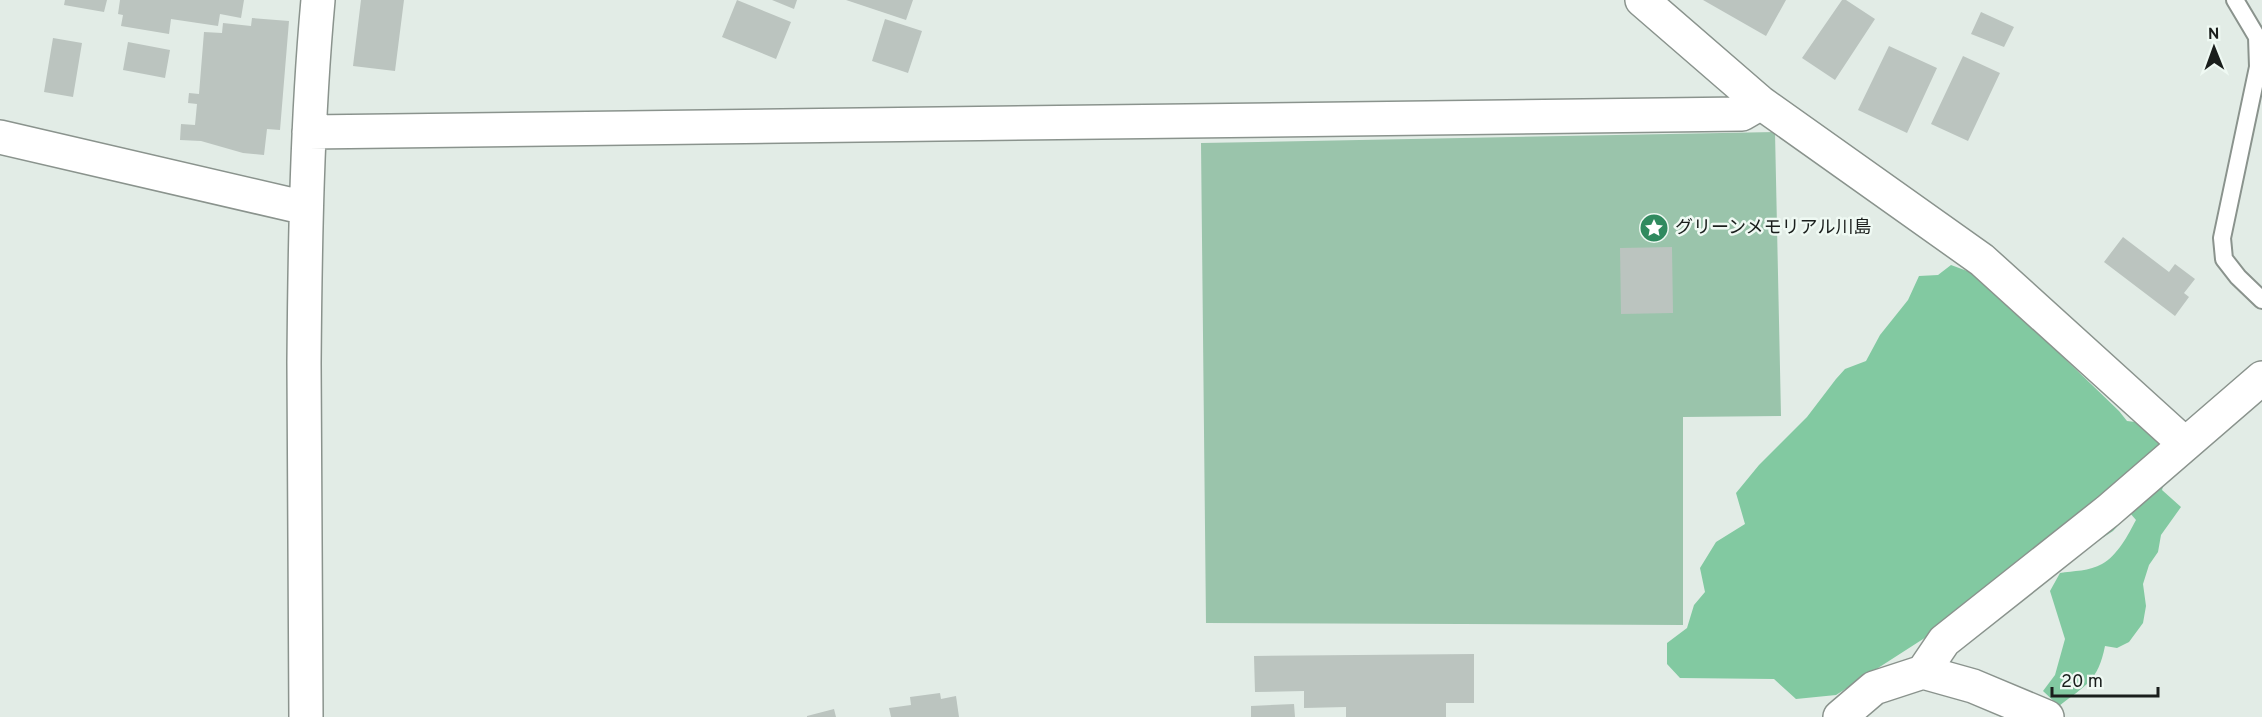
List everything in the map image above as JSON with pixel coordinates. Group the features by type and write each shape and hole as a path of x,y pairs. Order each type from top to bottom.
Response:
{"street":[{"path":"306,717 304,520 306,208 311,71 318,0"},
{"path":"1642,0 1761,103 1982,260 2185,444"},
{"path":"309,132 1742,114 1761,103"},
{"path":"0,137 306,208"},
{"path":"1923,672 1944,641 2108,511 2262,378"},
{"path":"1843,715 1874,688 1923,672 1973,686 2047,717"}],"lane":[{"path":"2235,0 2257,36 2258,67 2222,238 2224,259 2238,277 2262,300"}],"green space":[{"path":"1775,132 1781,416 1683,417 1683,625 1206,623 1201,143"},
{"path":"1951,265 1978,275 2127,421 2144,423 2162,439 2165,480 2162,490 2181,507 2161,535 2158,552 2149,565 2143,584 2146,606 2143,623 2129,642 2117,648 2105,646 2099,667 2094,675 2084,687 2059,706 2043,691 2055,675 2065,639 2050,591 2060,573 2092,568 2108,560 2122,544 2136,520 2130,513 2113,531 2084,550 1934,632 1836,695 1796,699 1774,679 1680,678 1667,664 1667,643 1687,628 1694,605 1705,592 1700,568 1716,542 1745,524 1736,493 1759,465 1807,417 1845,369 1866,361 1880,335 1908,300 1919,276 1938,275"}],"building":[{"path":"65,0 107,0 104,12 64,5"},
{"path":"120,0 244,0 241,18 220,14 218,26 171,19 169,34 121,26 123,15 118,14"},
{"path":"361,0 404,0 395,71 353,66"},
{"path":"737,0 791,22 776,59 722,37"},
{"path":"772,0 797,0 794,9"},
{"path":"846,0 913,0 906,20"},
{"path":"1703,0 1786,0 1766,36"},
{"path":"1842,0 1846,0 1875,19 1835,80 1802,58"},
{"path":"1981,12 2014,27 2004,47 1971,34"},
{"path":"252,18 289,21 280,130 267,129 264,155 243,153 201,141 180,140 181,124 195,125 197,104 188,103 189,93 199,94 204,32 222,33 223,23 251,26"},
{"path":"885,19 922,31 908,73 872,61"},
{"path":"53,38 82,43 73,97 44,92"},
{"path":"128,42 170,50 165,78 123,70"},
{"path":"1889,46 1937,68 1907,133 1858,110"},
{"path":"1963,56 2000,73 1968,141 1931,124"},
{"path":"2123,237 2169,272 2175,264 2195,279 2184,293 2189,297 2175,316 2104,262"},
{"path":"1672,247 1673,313 1621,314 1620,248"},
{"path":"1474,654 1474,703 1446,703 1446,717 1346,717 1346,707 1304,708 1304,691 1255,692 1254,656"},
{"path":"940,693 941,699 956,696 959,717 891,717 889,708 911,705 910,697"},
{"path":"1294,704 1295,717 1251,717 1251,706"},
{"path":"834,709 836,717 807,717 807,716"}],"place":[{"name":"グリーンメモリアル川島","path":"1654,228"}]}
